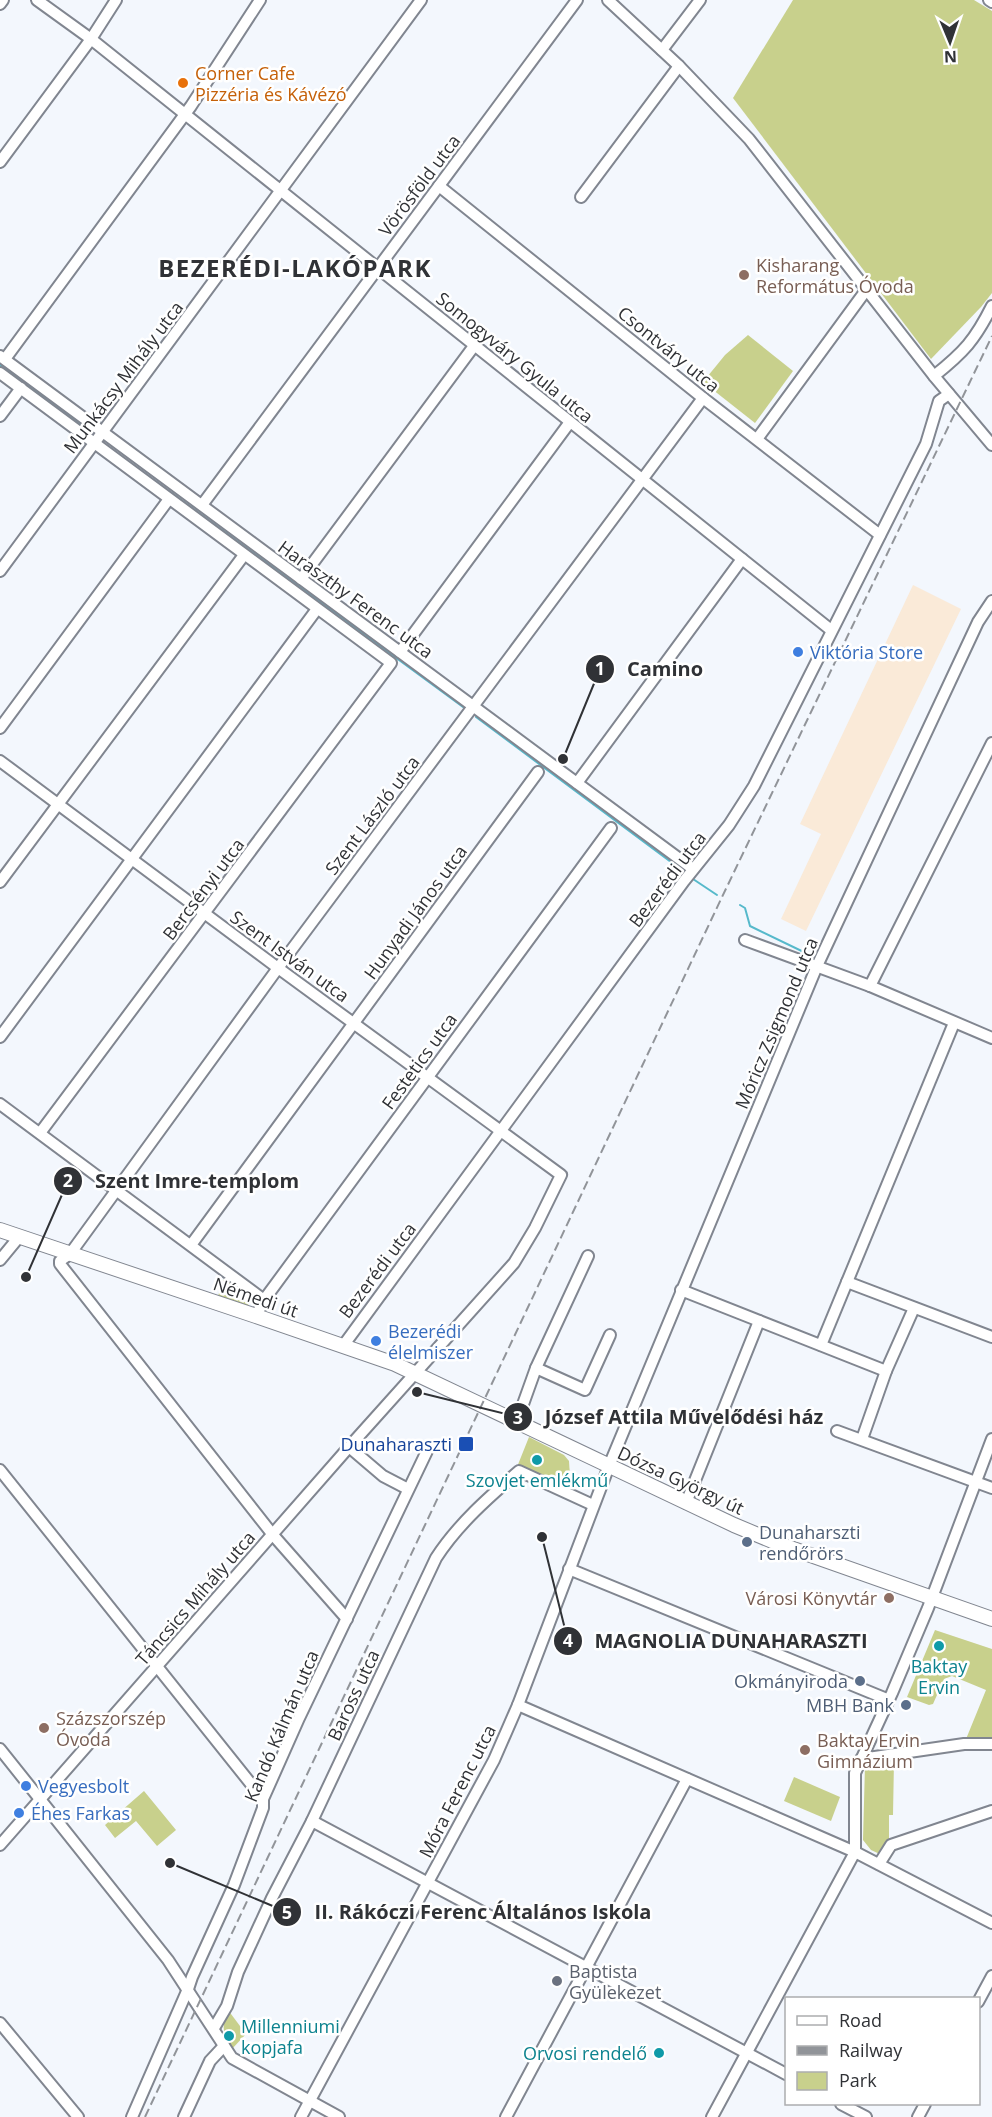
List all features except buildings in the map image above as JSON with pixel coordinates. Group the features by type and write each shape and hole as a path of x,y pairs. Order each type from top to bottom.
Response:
{"main road":[{"name":"Némedi út","path":"0,1230 343,1346 416,1373 495,1411"},
{"name":"Dózsa György út","path":"495,1411 686,1503 782,1545 992,1619"}],"street":[{"path":"0,4 3,0"},
{"name":"Somogyváry Gyula utca","path":"37,0 91,39 831,630"},
{"path":"0,162 91,39 116,0"},
{"path":"2,357 185,115 260,0"},
{"name":"Munkácsy Mihály utca","path":"0,571 104,433 421,0"},
{"name":"Vörösföld utca","path":"201,505 577,0"},
{"path":"608,0 679,66 749,139 934,376 992,445"},
{"path":"662,50 700,0"},
{"path":"581,197 679,66"},
{"name":"Csontváry utca","path":"439,186 703,398 880,535"},
{"path":"757,439 867,289"},
{"path":"934,376 963,353 981,328 992,306"},
{"path":"301,579 474,346"},
{"name":"Haraszthy Ferenc utca","path":"2,357 693,869"},
{"path":"0,373 317,609 0,1037"},
{"path":"0,416 21,388"},
{"name":"Bezerédi utca","path":"343,1346 693,869 729,825 754,786 926,444 939,401 949,394"},
{"name":"Szent László utca","path":"70,1254 278,968 703,398"},
{"path":"400,652 570,422"},
{"path":"0,728 169,499"},
{"path":"0,882 244,555"},
{"path":"577,783 742,559"},
{"name":"Móricz Zsigmond utca","path":"609,1466 817,966 978,622 992,601"},
{"name":"Bercsényi utca","path":"40,1133 391,663 317,609"},
{"path":"870,987 992,743"},
{"name":"Szent István utca","path":"0,761 561,1175"},
{"name":"Hunyadi János utca","path":"191,1245 538,772"},
{"name":"Festetics utca","path":"256,1316 264,1300 611,828"},
{"path":"745,940 870,987 992,1038"},
{"path":"821,1345 954,1023"},
{"path":"0,1104 264,1300"},
{"name":"Táncsics Mihály utca","path":"0,1845 349,1447 514,1263 535,1228 561,1175"},
{"path":"0,1260 19,1237"},
{"path":"70,1254 60,1261 60,1264 273,1535 347,1619"},
{"path":"517,1421 536,1368 588,1256"},
{"path":"847,1282 992,1337"},
{"path":"681,1290 886,1371"},
{"path":"862,1439 886,1371 914,1308"},
{"path":"686,1503 759,1321"},
{"path":"536,1368 585,1390 610,1335"},
{"path":"837,1431 992,1488"},
{"path":"712,2117 855,1851 855,1773 889,1700 931,1598 992,1439"},
{"path":"349,1447 383,1476 408,1489"},
{"name":"Kandó Kálmán utca","path":"132,2117 234,1885 263,1808 263,1799 298,1718 427,1451"},
{"name":"Móra Ferenc utca","path":"301,2117 494,1760 518,1705 609,1466"},
{"path":"0,1470 263,1799"},
{"name":"Baross utca","path":"214,2028 227,2006 238,1972 272,1898 312,1821 436,1558 449,1538 489,1497 519,1472 593,1505"},
{"path":"569,1569 889,1700"},
{"path":"518,1705 855,1851 992,1923"},
{"path":"861,1759 964,1744 992,1744"},
{"path":"0,1749 168,1960 232,2058 339,2117"},
{"path":"506,2117 687,1779"},
{"path":"879,1864 891,1845 992,1810"},
{"path":"312,1821 785,2073"},
{"path":"980,1998 992,1976"},
{"path":"0,2023 78,2117"},
{"path":"184,2117 210,2061 224,2046"},
{"path":"845,2105 866,2117"}],"shaded area":[{"path":"913,585 961,609 806,931 781,919 821,834 800,824"}],"green space":[{"path":"793,0 974,0 992,11 992,293 931,359 733,98"},
{"path":"748,335 793,371 755,423 703,382 725,355"},
{"path":"225,1276 252,1298 247,1307 218,1296"},
{"path":"529,1437 564,1455 569,1461 570,1476 551,1482 517,1467"},
{"path":"935,1630 992,1649 992,1746 964,1744 986,1690 952,1676 944,1679 933,1704 929,1705 907,1697"},
{"path":"894,1761 893,1815 889,1815 889,1840 882,1855 871,1850 863,1840 865,1765"},
{"path":"794,1777 840,1797 831,1821 784,1801"},
{"path":"144,1791 176,1830 157,1846 136,1821 115,1838 105,1825"},
{"path":"228,2010 246,2034 231,2050 224,2030"}],"waterway":[{"path":"0,365 90,432"},
{"path":"105,444 463,707"},
{"path":"476,717 683,871"},
{"path":"693,879 717,895"},
{"path":"740,905 745,908 750,926 812,956"}],"railway":[{"path":"145,2117 722,897 992,336"}],"place":[{"name":"Corner Cafe Pizzéria és Kávézó","path":"183,83"},
{"name":"Kisharang Református Óvoda","path":"744,275"},
{"name":"Viktória Store","path":"798,652"},
{"name":"Camino","path":"563,759"},
{"name":"Szent Imre-templom","path":"26,1277"},
{"name":"Bezerédi élelmiszer","path":"376,1341"},
{"name":"József Attila Művelődési ház","path":"417,1392"},
{"name":"Dunaharaszti","path":"466,1444"},
{"name":"Szovjet emlékmű","path":"537,1460"},
{"name":"MAGNOLIA DUNAHARASZTI","path":"542,1537"},
{"name":"Dunaharszti rendőrörs","path":"747,1542"},
{"name":"Városi Könyvtár","path":"889,1598"},
{"name":"Baktay Ervin","path":"939,1646"},
{"name":"Okmányiroda","path":"860,1681"},
{"name":"MBH Bank","path":"906,1705"},
{"name":"Százszorszép Óvoda","path":"44,1728"},
{"name":"Baktay Ervin Gimnázium","path":"805,1750"},
{"name":"Vegyesbolt","path":"26,1786"},
{"name":"Éhes Farkas","path":"19,1813"},
{"name":"II. Rákóczi Ferenc Általános Iskola","path":"170,1863"},
{"name":"Baptista Gyülekezet","path":"557,1981"},
{"name":"Millenniumi kopjafa","path":"229,2036"},
{"name":"Orvosi rendelő","path":"659,2053"}],"district":[{"name":"BEZERÉDI-LAKÓPARK","path":"295,267"}]}
